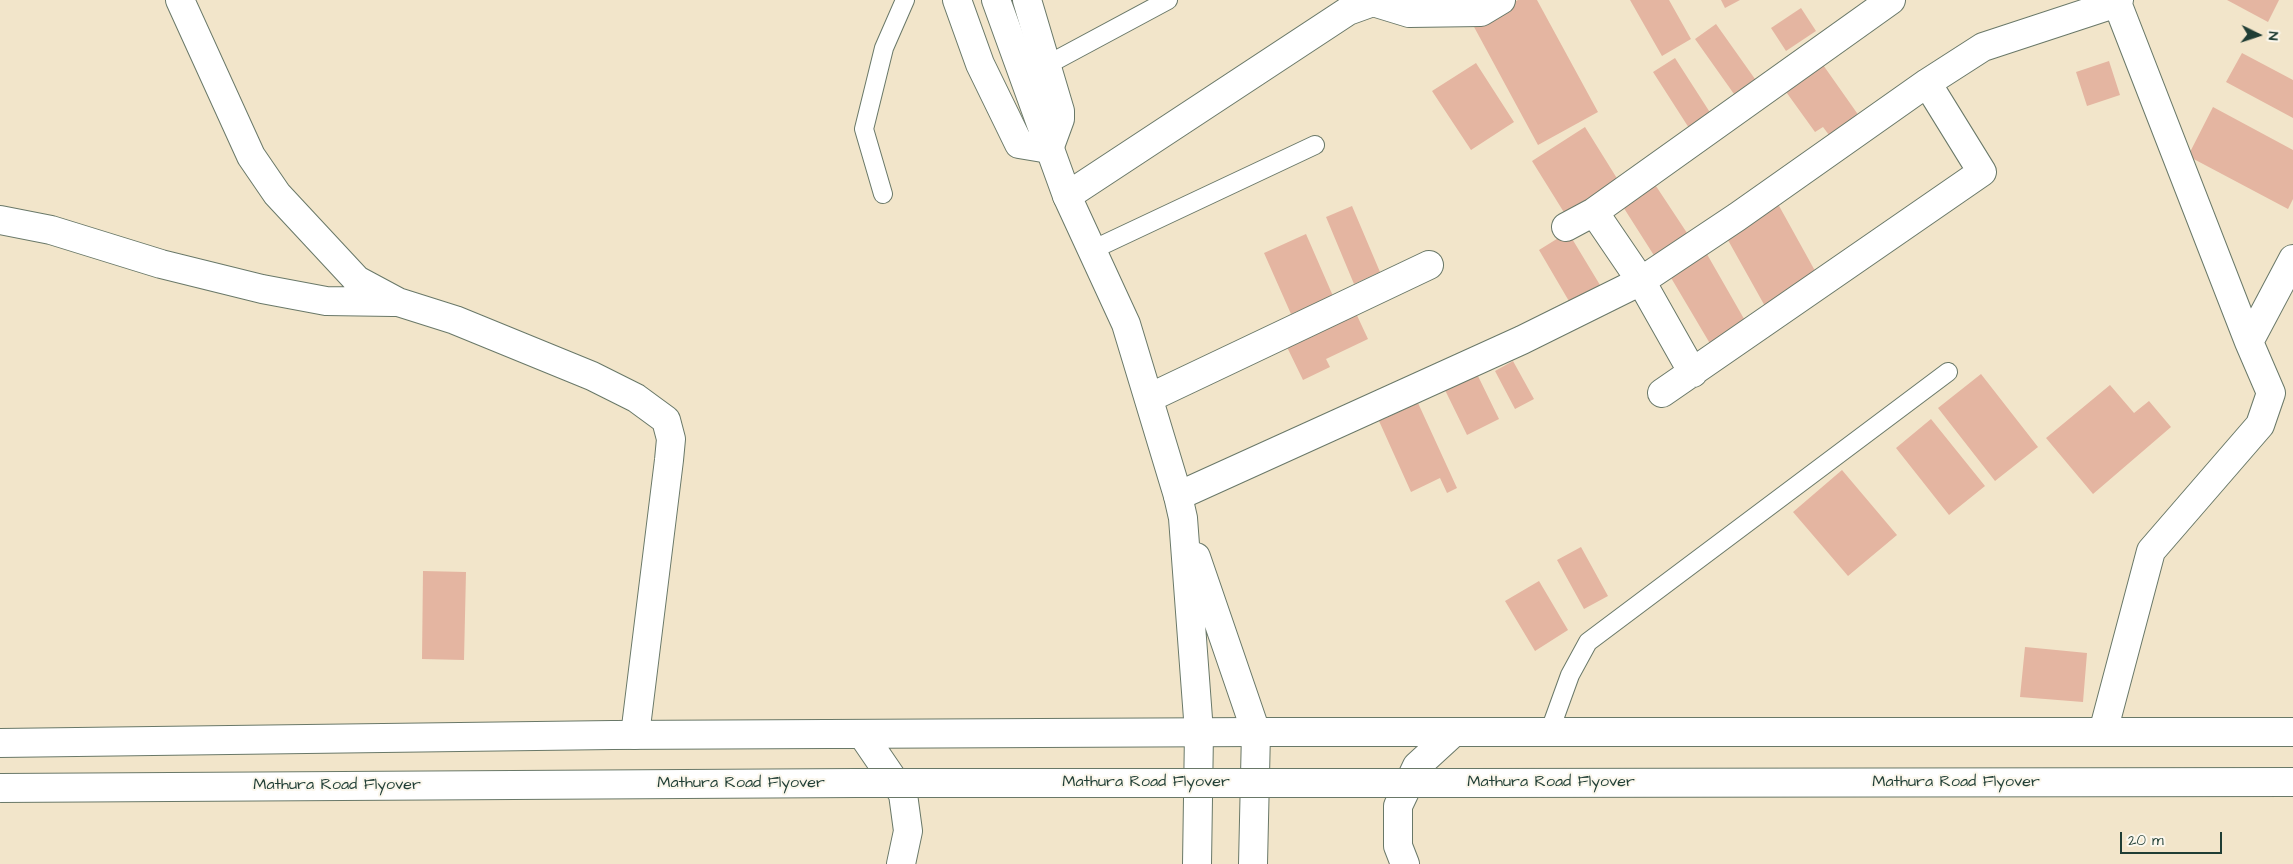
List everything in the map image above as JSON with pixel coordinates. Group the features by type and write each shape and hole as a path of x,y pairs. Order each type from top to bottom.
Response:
{"main road":[{"path":"180,0 251,156 277,194 357,280 398,302 454,320 592,376 636,398 666,420 671,439 669,460 635,735"},
{"path":"957,0 980,64 1019,144 1049,149"},
{"path":"996,0 1067,196 1126,324 1181,507 1256,732 1253,864"},
{"path":"1027,0 1060,111 1060,119 1049,149"},
{"path":"1067,196 1348,11 1373,2 1409,13 1481,12 1501,0"},
{"path":"1566,227 1594,212 1891,0"},
{"path":"1181,507 1641,281 1737,217 1927,83 1983,47 2118,1 2249,342 2271,393 2260,425 2151,551 2103,732"},
{"path":"1662,393 1693,374 1982,172 1927,83"},
{"path":"1594,212 1641,281 1693,374"},
{"path":"0,220 50,230 162,264 262,289 326,302 398,302"},
{"path":"2249,342 2293,259"},
{"path":"1148,398 1429,265"},
{"path":"1181,507 1199,732 1198,864"},
{"path":"0,743 635,735 1199,732 2293,732"},
{"path":"1405,864 1398,846 1398,806 1417,766 1453,732"},
{"path":"862,734 903,794 908,831 901,864"},
{"name":"Mathura Road Flyover","path":"0,788 847,783 2293,782"}],"lane":[{"path":"883,194 864,129 884,48 904,0"},
{"path":"1046,65 1168,0"},
{"path":"1092,250 1315,145"},
{"path":"1549,733 1570,674 1588,642 1948,372"}],"building":[{"path":"1518,0 1537,0 1598,112 1538,145 1473,25"},
{"path":"1630,0 1669,0 1691,39 1662,56"},
{"path":"1721,0 1740,0 1725,8"},
{"path":"2227,0 2279,0 2268,22"},
{"path":"1801,8 1816,31 1786,51 1771,28"},
{"path":"1716,24 1755,79 1734,94 1695,39"},
{"path":"2242,53 2293,80 2293,118 2226,82"},
{"path":"1675,58 1711,114 1689,128 1653,72"},
{"path":"2109,61 2120,95 2087,106 2076,72"},
{"path":"1821,62 1864,123 1835,143 1823,127 1815,132 1784,89"},
{"path":"1476,63 1514,122 1471,150 1432,91"},
{"path":"2213,107 2293,150 2293,199 2288,209 2188,156"},
{"path":"1585,127 1618,180 1565,214 1532,161"},
{"path":"1652,180 1689,236 1655,257 1620,202"},
{"path":"1778,204 1819,278 1766,308 1724,233"},
{"path":"1352,206 1380,272 1354,284 1326,217"},
{"path":"1568,232 1603,290 1573,308 1539,250"},
{"path":"1306,234 1333,296 1291,314 1264,253"},
{"path":"1704,249 1751,331 1715,352 1667,271"},
{"path":"1354,309 1368,339 1326,359 1330,367 1303,380 1285,343"},
{"path":"1513,361 1534,399 1515,409 1495,371"},
{"path":"1477,374 1499,419 1467,435 1445,390"},
{"path":"1981,374 2038,447 1995,481 1938,408"},
{"path":"2110,385 2134,413 2149,401 2171,427 2093,494 2046,438"},
{"path":"1418,403 1457,488 1447,493 1440,478 1411,492 1379,421"},
{"path":"1931,419 1985,486 1949,515 1896,448"},
{"path":"1842,470 1897,535 1848,576 1793,512"},
{"path":"1581,547 1608,596 1584,609 1557,560"},
{"path":"423,571 466,572 464,660 422,659"},
{"path":"1539,581 1568,630 1535,651 1505,601"},
{"path":"2025,647 2087,653 2083,702 2020,697"}]}
